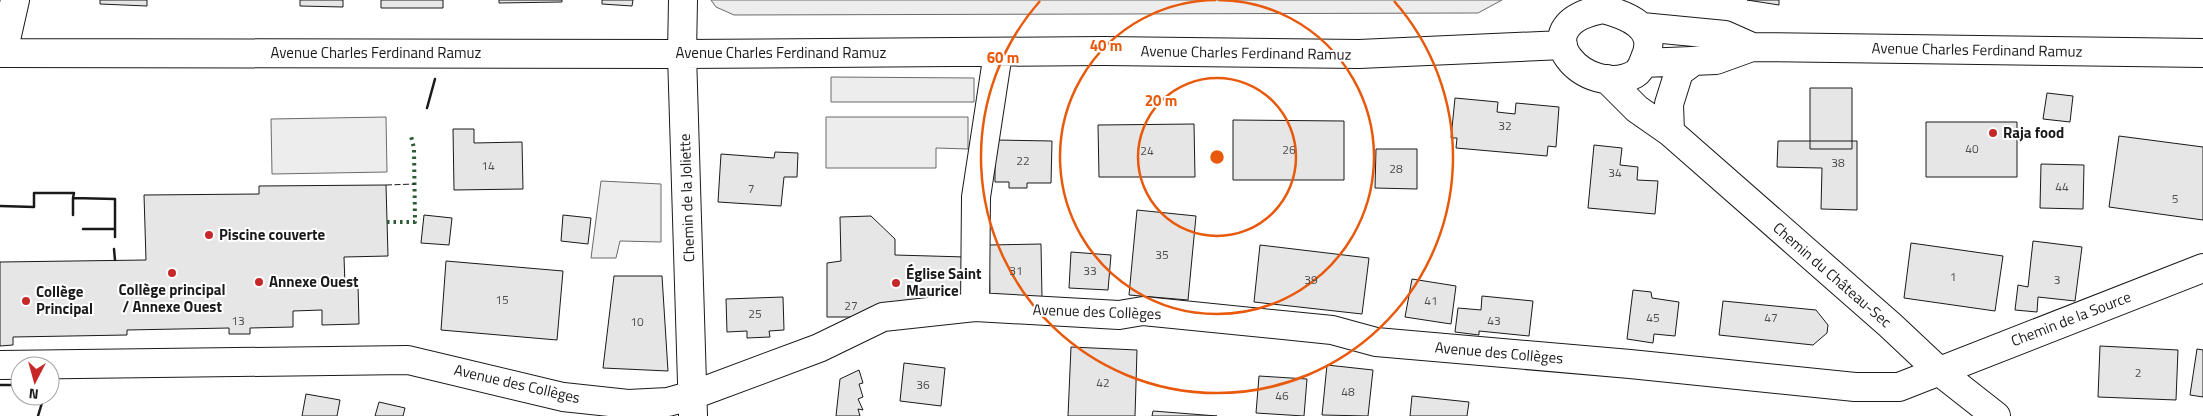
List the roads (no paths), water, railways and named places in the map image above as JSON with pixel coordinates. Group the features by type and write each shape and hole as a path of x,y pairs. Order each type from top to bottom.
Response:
{"street":[{"path":"1,52 14,0"},
{"name":"Chemin de la Joliette","path":"683,0 682,54 693,406"},
{"path":"1584,6 1624,14 1642,27 1648,42 1647,54 1638,72 1625,79 1607,79 1578,69 1567,57 1563,45 1564,31 1584,6"},
{"name":"Avenue Charles Ferdinand Ramuz","path":"1642,27 1725,35 1752,47"},
{"name":"Avenue Charles Ferdinand Ramuz","path":"1,52 682,54 1104,51 1360,54 1563,45"},
{"name":"Avenue Charles Ferdinand Ramuz","path":"1642,66 1716,60 1752,47 2203,53"},
{"path":"975,307 976,197 998,53"},
{"path":"1670,132 1669,104 1679,72 1694,61"},
{"name":"Chemin du Château-Sec","path":"1642,66 1670,132"},
{"name":"Chemin du Château-Sec","path":"1607,79 1638,109 1670,132 1890,325 1940,372 1996,416"},
{"name":"Chemin de la Source","path":"1940,372 2203,268"},
{"name":"Avenue des Collèges","path":"0,365 408,360 563,397 628,404 668,402 693,406 883,317 975,307 1119,315 1143,311 1332,330 1376,342 1630,364 1855,387 1899,387 1940,372"}],"place":[{"name":"Raja food","path":"1993,133"},
{"name":"Piscine couverte","path":"209,235"},
{"name":"Collège principal / Annexe Ouest","path":"172,273"},
{"name":"Annexe Ouest","path":"259,282"},
{"name":"Église Saint Maurice","path":"896,283"},
{"name":"Collège Principal","path":"26,301"}]}
